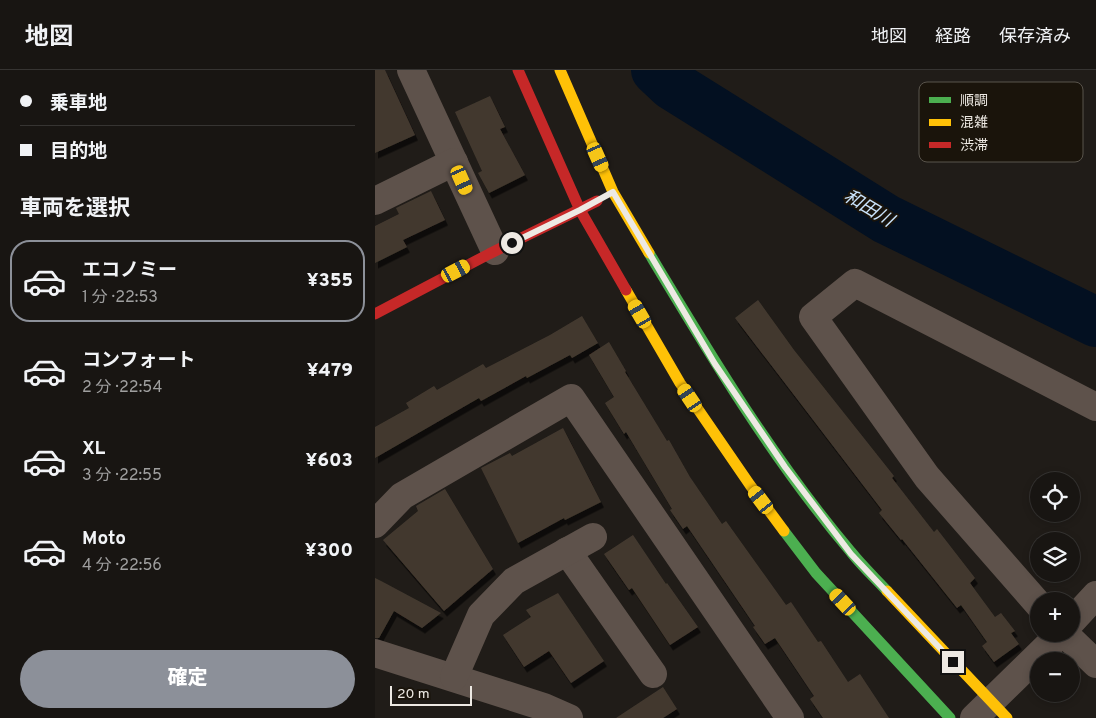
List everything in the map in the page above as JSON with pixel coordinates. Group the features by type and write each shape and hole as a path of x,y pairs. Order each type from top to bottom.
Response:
{"street":[{"path":"411,70 495,251"},
{"path":"517,70 580,210 680,383 750,486 816,573 950,718"},
{"path":"560,70 613,192 715,364 785,467 851,554 991,713 1053,642"},
{"path":"375,201 454,162"},
{"path":"375,314 613,192"},
{"path":"1030,595 927,477 813,317 855,283 1096,407"},
{"path":"375,524 402,496 571,398 790,718"},
{"path":"454,678 481,615 514,581 593,537"},
{"path":"567,551 653,674"},
{"path":"1080,612 1096,595"},
{"path":"1073,642 1096,664"},
{"path":"375,653 544,707 569,718"}],"building":[{"path":"375,70 385,70 415,135 375,153"},
{"path":"490,96 505,127 500,129 525,175 489,193 478,173 482,171 455,112"},
{"path":"431,191 445,220 403,240 407,247 375,263 375,226 399,214 396,208"},
{"path":"758,300 794,350 894,476 892,478 934,532 937,529 975,578 970,583 995,617 1001,613 1015,631 1011,633 1019,644 994,662 982,646 987,642 961,605 957,608 879,513 882,510 735,318"},
{"path":"582,316 598,343 572,358 570,355 527,378 526,376 481,401 479,398 375,458 375,427 409,408 406,403 434,386 437,390 483,364 486,368"},
{"path":"609,342 667,441 669,440 690,477 722,524 726,521 786,605 791,602 818,642 821,641 848,682 860,674 889,718 823,718 810,699 814,696 775,638 765,644 753,627 755,626 687,526 683,529 670,510 672,509 626,432 624,434 605,403 614,397 589,355"},
{"path":"563,428 601,502 565,520 564,518 518,543 481,468 510,453 512,456"},
{"path":"445,489 493,569 444,611 383,540 418,511 416,506"},
{"path":"633,535 698,627 670,645 632,588 629,590 604,554"},
{"path":"375,578 441,613 422,628 394,611 379,638 375,638"},
{"path":"558,593 604,661 571,683 549,651 524,667 503,635 531,617 526,610"},
{"path":"663,687 677,709 663,718 616,718"}],"waterway":[{"name":"和田川","path":"656,70 672,85 886,219 1096,322"}],"traffic: fast":[{"path":"649,253 744,407 795,481 822,517 887,591"},
{"path":"784,531 816,573 950,718"}],"traffic: slow":[{"path":"560,70 613,192 649,253"},
{"path":"626,290 680,383 784,531"},
{"path":"887,591 1007,718"}],"traffic: jam":[{"path":"518,70 580,210 626,290"},
{"path":"375,314 489,254 597,201"}],"route":[{"path":"512,243 613,192 715,364 785,467 851,554 953,662"}]}
